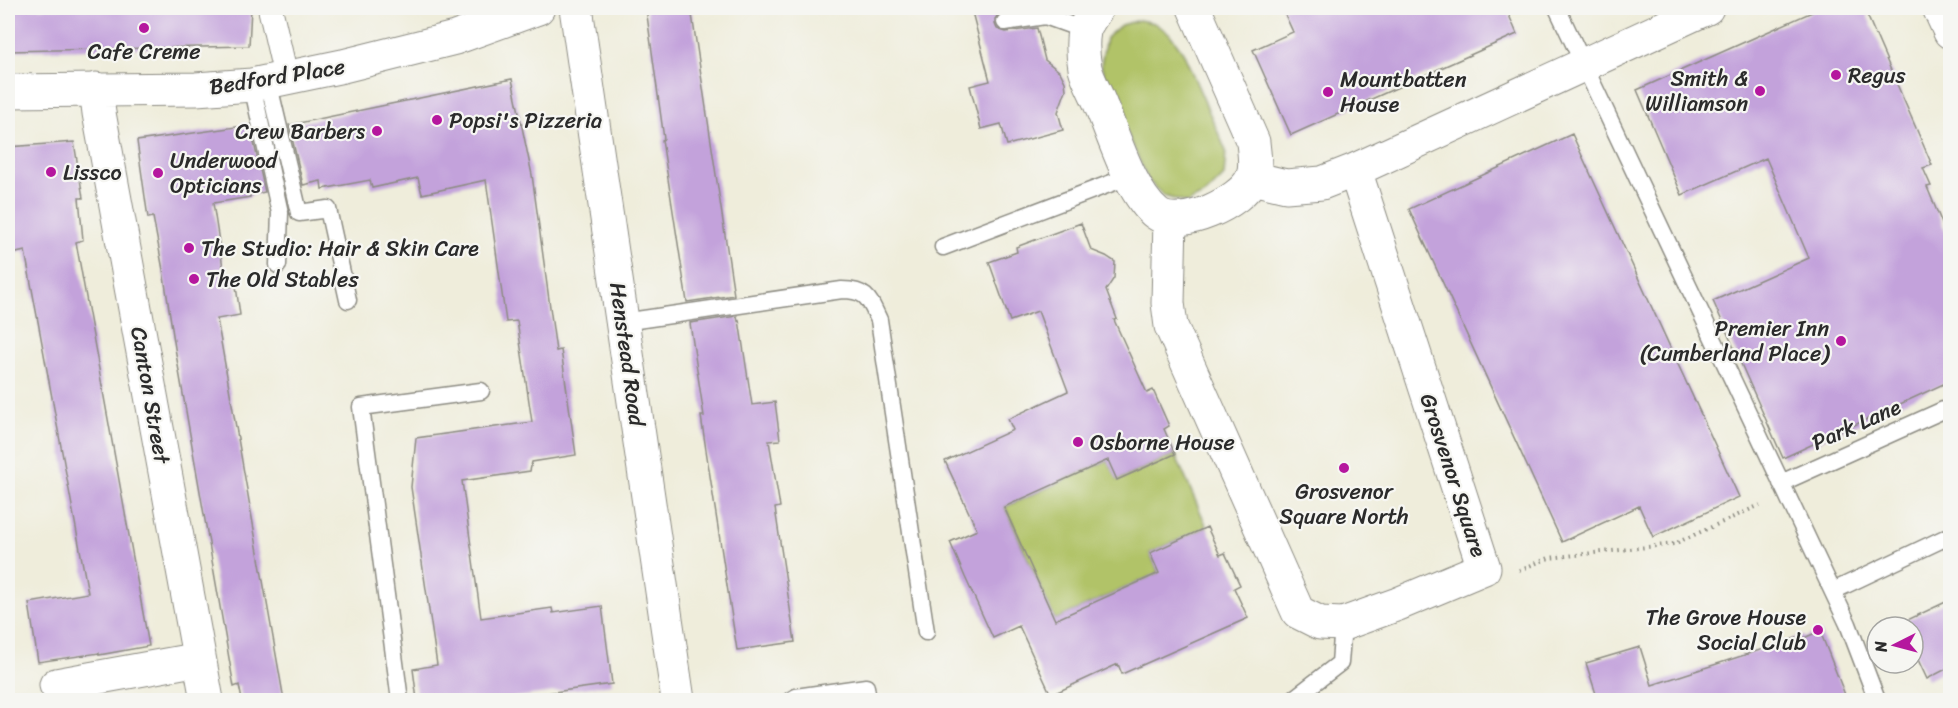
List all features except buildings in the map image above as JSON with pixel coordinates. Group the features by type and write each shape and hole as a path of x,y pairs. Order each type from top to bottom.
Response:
{"street":[{"path":"269,81 270,8"},
{"name":"Bedford Place","path":"8,91 196,89 269,81 344,66 454,38 538,8"},
{"name":"Henstead Road","path":"576,8 678,700"},
{"path":"1091,19 1085,69 1130,176 1146,202 1158,215 1170,219 1189,219 1223,205 1242,192 1252,178 1255,160 1253,142 1194,8"},
{"path":"1252,178 1286,186 1322,183 1355,170 1707,8"},
{"path":"1939,8 1950,32"},
{"name":"Canton Street","path":"96,89 207,700"},
{"name":"Grosvenor Square","path":"1170,219 1168,303 1171,326 1298,612 1320,623 1343,624 1484,568 1355,170"},
{"path":"56,685 199,659"}],"lane":[{"path":"1557,8 1783,488 1865,656"},
{"path":"1005,22 1045,16 1091,19"},
{"path":"269,81 280,213 278,265"},
{"path":"269,81 299,213 328,209 348,300"},
{"path":"943,247 1130,176"},
{"path":"623,322 842,290 857,290 870,300 879,320 926,632"},
{"path":"400,700 361,407 481,391"},
{"name":"Park Lane","path":"1783,488 1950,407"},
{"path":"1833,591 1947,537"},
{"path":"1292,700 1340,663 1343,624"},
{"path":"1872,675 1877,700"},
{"path":"791,700 796,697 866,687 868,700"}],"path":[{"path":"1512,573 1549,558 1674,544 1783,488"}],"green space":[{"path":"1139,20 1154,23 1169,33 1183,52 1226,151 1224,176 1207,193 1187,203 1164,196 1148,180 1109,92 1101,65 1106,38 1121,25"},
{"path":"1175,454 1207,527 1150,553 1159,573 1055,620 1005,507 1108,460 1118,480"}],"place":[{"name":"Cafe Creme","path":"144,28"},
{"name":"Regus","path":"1836,75"},
{"name":"Smith & Williamson","path":"1760,91"},
{"name":"Mountbatten House","path":"1328,92"},
{"name":"Popsi's Pizzeria","path":"437,120"},
{"name":"Crew Barbers","path":"377,131"},
{"name":"Lissco","path":"51,172"},
{"name":"Underwood Opticians","path":"158,173"},
{"name":"The Studio: Hair & Skin Care","path":"189,248"},
{"name":"The Old Stables","path":"194,279"},
{"name":"Premier Inn (Cumberland Place)","path":"1841,341"},
{"name":"Osborne House","path":"1078,442"},
{"name":"Grosvenor Square North","path":"1344,468"},
{"name":"The Grove House Social Club","path":"1818,630"}]}
